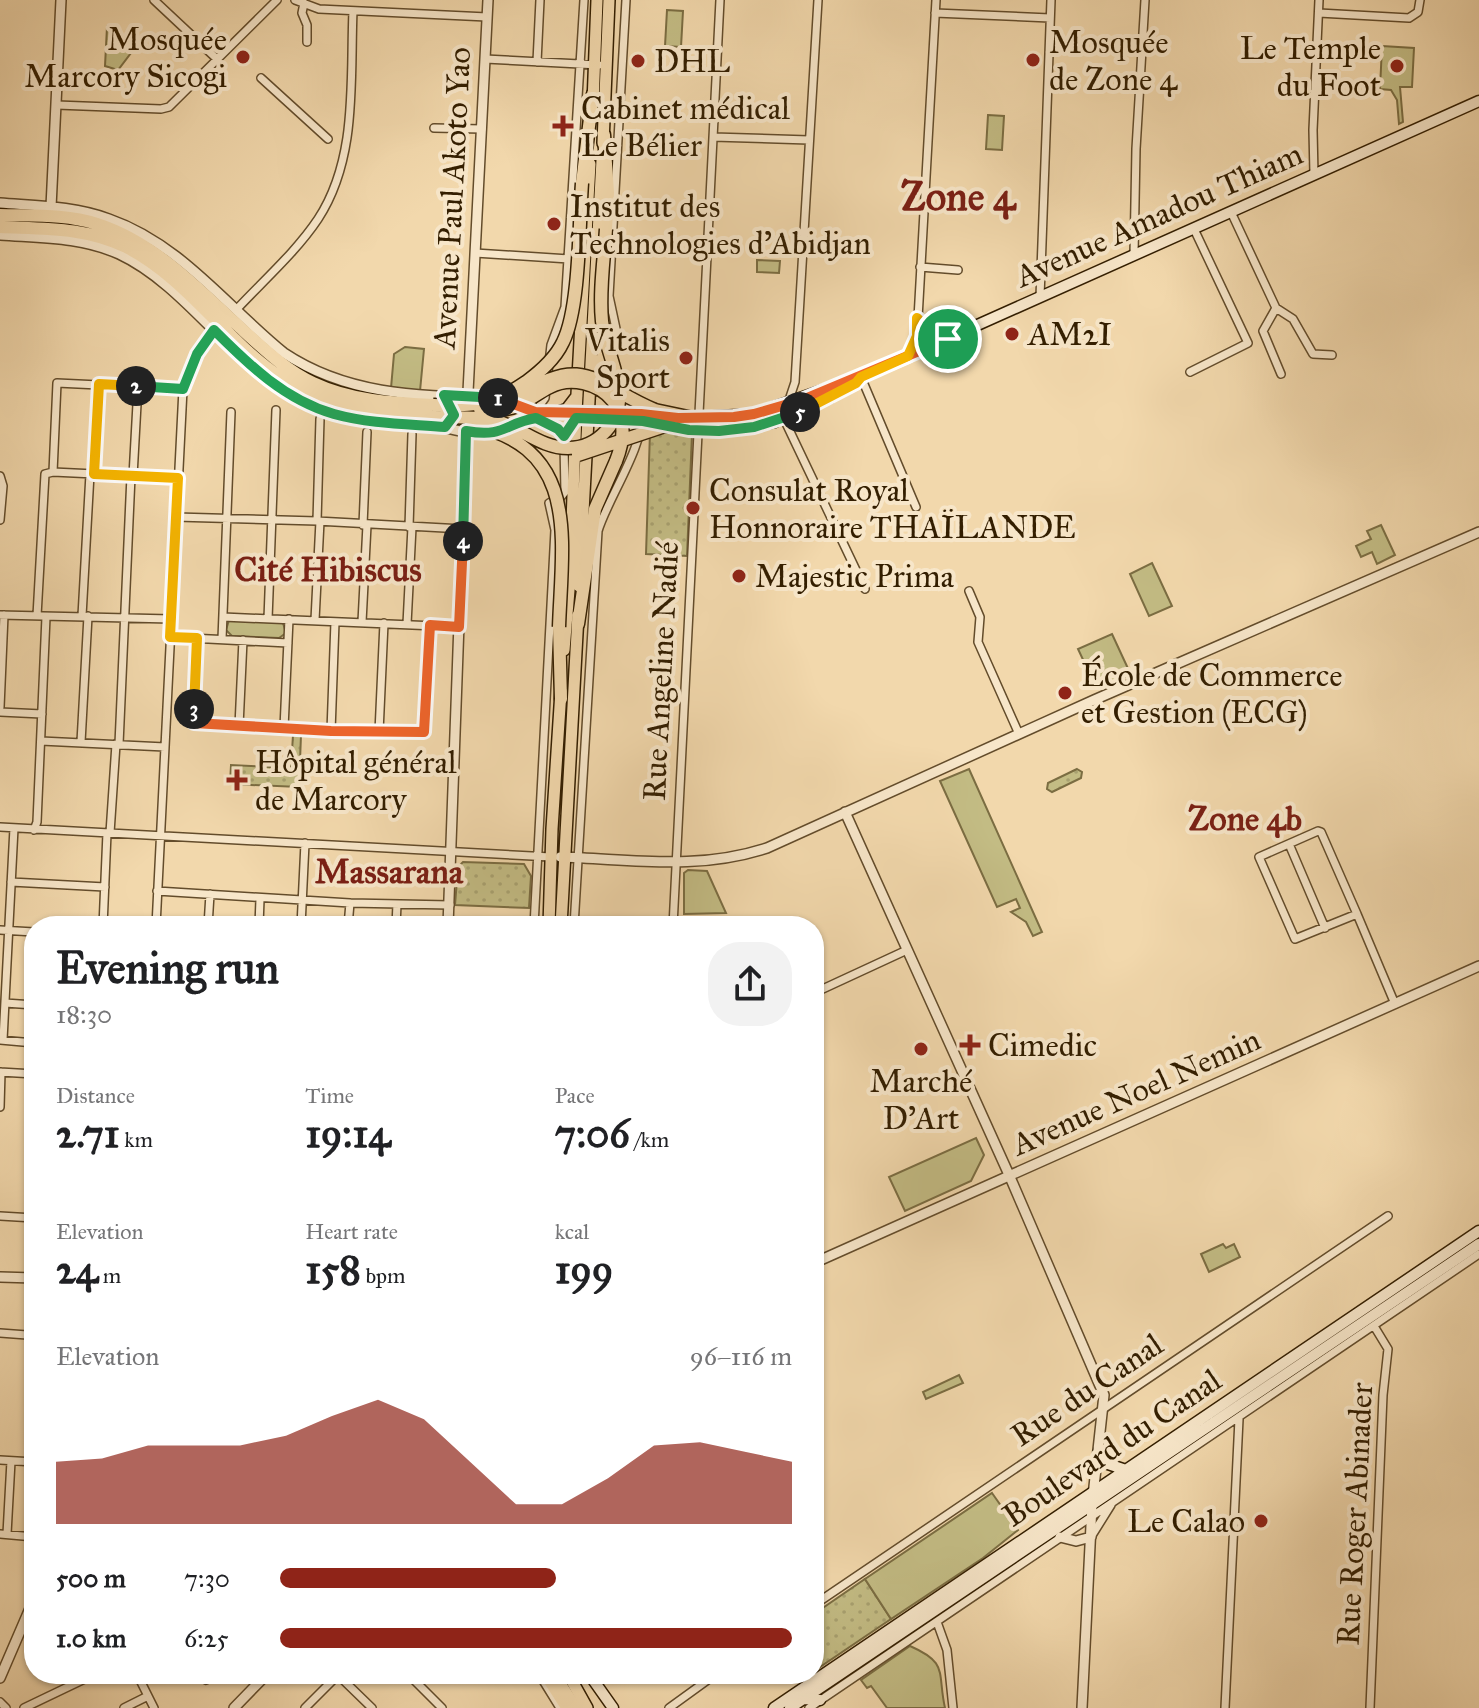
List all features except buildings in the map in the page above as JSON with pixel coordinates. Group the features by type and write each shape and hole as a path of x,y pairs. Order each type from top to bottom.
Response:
{"highway":[{"path":"433,411 490,402 528,380 559,350 565,339 572,312 582,183 593,94"},
{"path":"486,409 507,424 547,444 568,448 593,442 613,422 620,390 602,322 608,193 604,135"},
{"path":"0,215 66,217 100,225 145,246 173,267 298,376 328,390 433,411 506,436 530,451 548,475 561,514 561,699"},
{"path":"0,227 64,229 125,247 167,274 256,356 294,385 325,399 372,413 518,406 550,386 569,382 588,384 610,398 619,414 622,444 595,509 578,624"},
{"path":"486,409 515,399 544,380 576,374 596,378 635,402 655,410 697,422"},
{"path":"486,409 534,447 572,455 601,449 632,435 665,426 731,424 777,418 825,395"}],"main road":[{"path":"550,916 578,624 582,415 604,135 597,0"},
{"path":"582,415 577,395 593,94 601,65 609,0"},
{"name":"Avenue Amadou Thiam","path":"697,422 754,414 825,395 856,383 861,377 1479,101"},
{"path":"569,435 599,391 603,353 618,338"},
{"path":"560,916 557,857 561,699 570,578 569,435 556,415 567,409 577,395"},
{"name":"Avenue Amadou Thiam","path":"582,415 754,427 777,418"},
{"name":"Boulevard du Canal","path":"824,1674 1479,1231"},
{"name":"Boulevard du Canal","path":"790,1708 806,1704 993,1571 1092,1510 1479,1244"},
{"path":"1099,1451 1108,1464 1126,1470"},
{"path":"551,1684 567,1708"},
{"path":"560,1684 576,1708"},
{"path":"574,1684 589,1708"},
{"path":"596,1684 613,1708"},
{"name":"Boulevard du Canal","path":"774,1708 809,1684"},
{"path":"806,1704 820,1700"}],"street":[{"path":"51,207 61,0"},
{"path":"154,0 218,60"},
{"path":"57,105 166,109 277,0"},
{"name":"Avenue Paul Akoto Yao","path":"449,916 466,431 488,0"},
{"path":"537,62 540,0"},
{"path":"535,415 548,389 551,345 565,307 584,0"},
{"path":"618,338 609,296 626,0"},
{"name":"Rue Angeline Nadié","path":"674,916 720,0"},
{"path":"787,405 791,400 795,376 818,0"},
{"path":"908,356 917,336 936,0"},
{"path":"1040,297 1051,0"},
{"path":"1134,254 1135,158 1145,0"},
{"path":"1314,175 1319,0"},
{"path":"1319,13 1409,18 1418,12 1420,0"},
{"path":"300,2 319,9 487,17"},
{"path":"300,2 307,25 307,42"},
{"path":"236,310 313,226 342,165 349,128 353,11"},
{"path":"935,13 1050,18"},
{"path":"485,59 601,65"},
{"path":"261,78 328,139"},
{"path":"434,128 482,129"},
{"path":"713,137 809,140"},
{"path":"0,203 51,207 109,219 148,236 189,266 284,353 329,378 376,391 468,396 486,409"},
{"path":"1231,212 1276,308 1293,319 1313,354 1332,355"},
{"path":"1190,372 1248,343 1194,229"},
{"path":"0,235 80,240 123,256 154,277 260,375 281,390 317,408 357,419 445,427 483,434 500,432 535,415 582,415"},
{"path":"475,253 569,259"},
{"path":"920,267 958,270"},
{"path":"1276,308 1263,331 1281,374"},
{"path":"917,318 930,332 948,339"},
{"path":"156,916 183,389 197,354 214,330"},
{"path":"795,376 808,389 825,395"},
{"path":"861,377 916,507"},
{"path":"53,472 57,383 183,389"},
{"path":"81,742 92,474 99,384"},
{"path":"104,916 118,744 138,386"},
{"path":"444,395 454,415 445,427"},
{"path":"483,434 476,423 476,413 499,398 569,435 565,492 549,503 555,530 534,916"},
{"path":"268,619 276,410"},
{"path":"222,639 231,412"},
{"path":"574,916 598,531 642,430 642,418"},
{"path":"777,418 865,589"},
{"path":"315,620 320,419"},
{"path":"362,622 367,432"},
{"path":"407,624 412,434"},
{"path":"34,830 42,714 46,473 178,478"},
{"path":"0,476 3,486 0,520"},
{"path":"176,517 463,529"},
{"path":"0,827 557,857 717,861 767,848 1479,532"},
{"path":"969,591 980,617 978,642 1019,734"},
{"path":"42,714 0,709 2,615 171,619"},
{"path":"223,617 459,627"},
{"path":"284,728 289,619"},
{"path":"331,731 335,622"},
{"path":"379,732 384,623"},
{"path":"197,638 193,723 421,733 425,730 430,625"},
{"path":"170,637 288,643"},
{"path":"239,726 243,640"},
{"path":"41,741 165,747"},
{"path":"845,812 1010,1177 1104,1395 1092,1510 1082,1708"},
{"path":"14,828 4,930 2,1040 24,1042"},
{"path":"1357,914 1298,939 1293,937 1259,857 1321,832 1357,914 1395,1004"},
{"path":"301,916 305,843"},
{"path":"1289,844 1325,928"},
{"path":"11,882 105,887"},
{"path":"157,891 260,899 450,905"},
{"path":"209,916 210,894"},
{"path":"259,916 260,899"},
{"path":"349,916 350,903"},
{"path":"396,916 397,904"},
{"path":"4,930 24,931"},
{"path":"824,988 907,950"},
{"name":"Avenue Noel Nemin","path":"824,1259 1479,966"},
{"path":"5,1003 24,1004"},
{"path":"0,1107 0,1072 24,1073"},
{"path":"0,1216 24,1217"},
{"name":"Rue du Canal","path":"824,1598 1388,1216"},
{"name":"Boulevard du Canal","path":"820,1700 1060,1537 1092,1510 1114,1501 1239,1419 1479,1254"},
{"path":"0,1277 24,1278"},
{"name":"Rue Roger Abinader","path":"1370,1708 1383,1395 1388,1349 1374,1326"},
{"path":"0,1333 24,1335"},
{"path":"1225,1708 1239,1419"},
{"path":"0,1460 24,1462"},
{"path":"11,1461 3,1534 24,1536"},
{"path":"1060,1537 1076,1541 1091,1537 1114,1501"},
{"path":"1076,1541 1089,1565"},
{"path":"0,1678 24,1622"},
{"path":"937,1622 947,1650 953,1708"},
{"path":"24,1708 74,1684"},
{"path":"142,1684 154,1708"},
{"path":"234,1708 257,1684"},
{"path":"305,1708 328,1684"},
{"path":"348,1684 372,1708"},
{"path":"418,1684 442,1708"},
{"path":"545,1684 560,1708"},
{"path":"669,1708 702,1684"},
{"path":"124,1708 148,1696"},
{"path":"0,1702 6,1708"}],"shaded area":[{"path":"667,10 683,11 681,47 665,46"},
{"path":"107,27 122,41 137,45 118,70 105,66"},
{"name":"Le Temple du Foot","path":"1382,46 1414,48 1412,87 1400,87 1403,122 1399,124 1397,100 1391,90 1380,89"},
{"path":"988,115 1004,116 1002,150 986,149"},
{"path":"757,260 780,261 779,273 757,272"},
{"path":"405,347 424,349 420,391 391,388 394,354"},
{"path":"650,432 692,434 687,556 646,554"},
{"path":"1381,525 1395,555 1377,564 1372,552 1361,557 1356,546 1371,539 1367,531"},
{"path":"1152,563 1172,606 1149,616 1130,574"},
{"path":"229,620 283,623 286,633 279,638 232,636 226,630"},
{"path":"1112,634 1131,675 1099,687 1094,683 1078,649"},
{"path":"293,735 301,735 299,787 230,784 231,765 291,768"},
{"path":"969,769 1042,932 1033,936 1026,922 1011,912 1020,908 1016,899 997,907 940,781"},
{"path":"1077,769 1082,772 1081,778 1052,792 1047,789 1048,783"},
{"path":"463,862 524,864 531,876 529,908 455,905 458,867"},
{"path":"688,870 707,871 726,913 684,914 684,873"},
{"path":"976,1138 984,1155 971,1181 905,1211 889,1177"},
{"path":"1223,1244 1226,1248 1234,1244 1240,1257 1209,1272 1201,1254"},
{"path":"959,1375 963,1383 926,1399 923,1392"},
{"path":"992,1493 1018,1530 983,1558 891,1619 865,1579"},
{"path":"865,1579 891,1619 824,1664 824,1607"},
{"path":"910,1646 936,1664 945,1708 887,1708 871,1686 867,1688 861,1680"}],"place":[{"name":"Mosquée Marcory Sicogi","path":"243,57"},
{"name":"Mosquée de Zone 4","path":"1033,60"},
{"name":"DHL","path":"638,61"},
{"name":"Le Temple du Foot","path":"1397,66"},
{"name":"Cabinet médical Le Bélier","path":"563,126"},
{"name":"Institut des Technologies d'Abidjan","path":"554,224"},
{"name":"AM2I","path":"1012,334"},
{"name":"Vitalis Sport","path":"686,358"},
{"name":"Consulat Royal Honnoraire THAÏLANDE","path":"693,508"},
{"name":"Majestic Prima","path":"739,576"},
{"name":"École de Commerce et Gestion (ECG)","path":"1065,693"},
{"name":"Hôpital général de Marcory","path":"237,780"},
{"name":"Cimedic","path":"970,1045"},
{"name":"Marché D'Art","path":"921,1049"},
{"name":"Le Calao","path":"1261,1521"}],"district":[{"name":"Zone 4","path":"958,196"},
{"name":"Cité Hibiscus","path":"328,569"},
{"name":"Zone 4b","path":"1245,818"},
{"name":"Massarana","path":"389,871"}],"route":[{"path":"948,339 861,377 802,400 754,414 678,418 641,414 535,412 499,398 444,395 454,415 445,427 357,419 317,408 281,390 260,375 214,330 197,354 183,389 99,384 94,474 178,478 170,637 197,638 193,723 421,733 426,728 430,625 459,627 466,431 483,434 500,432 536,418 549,423 564,436 576,418 643,421 698,431 754,427 791,417 856,383 861,377 908,356 917,336 917,318 930,332 948,339"}]}
